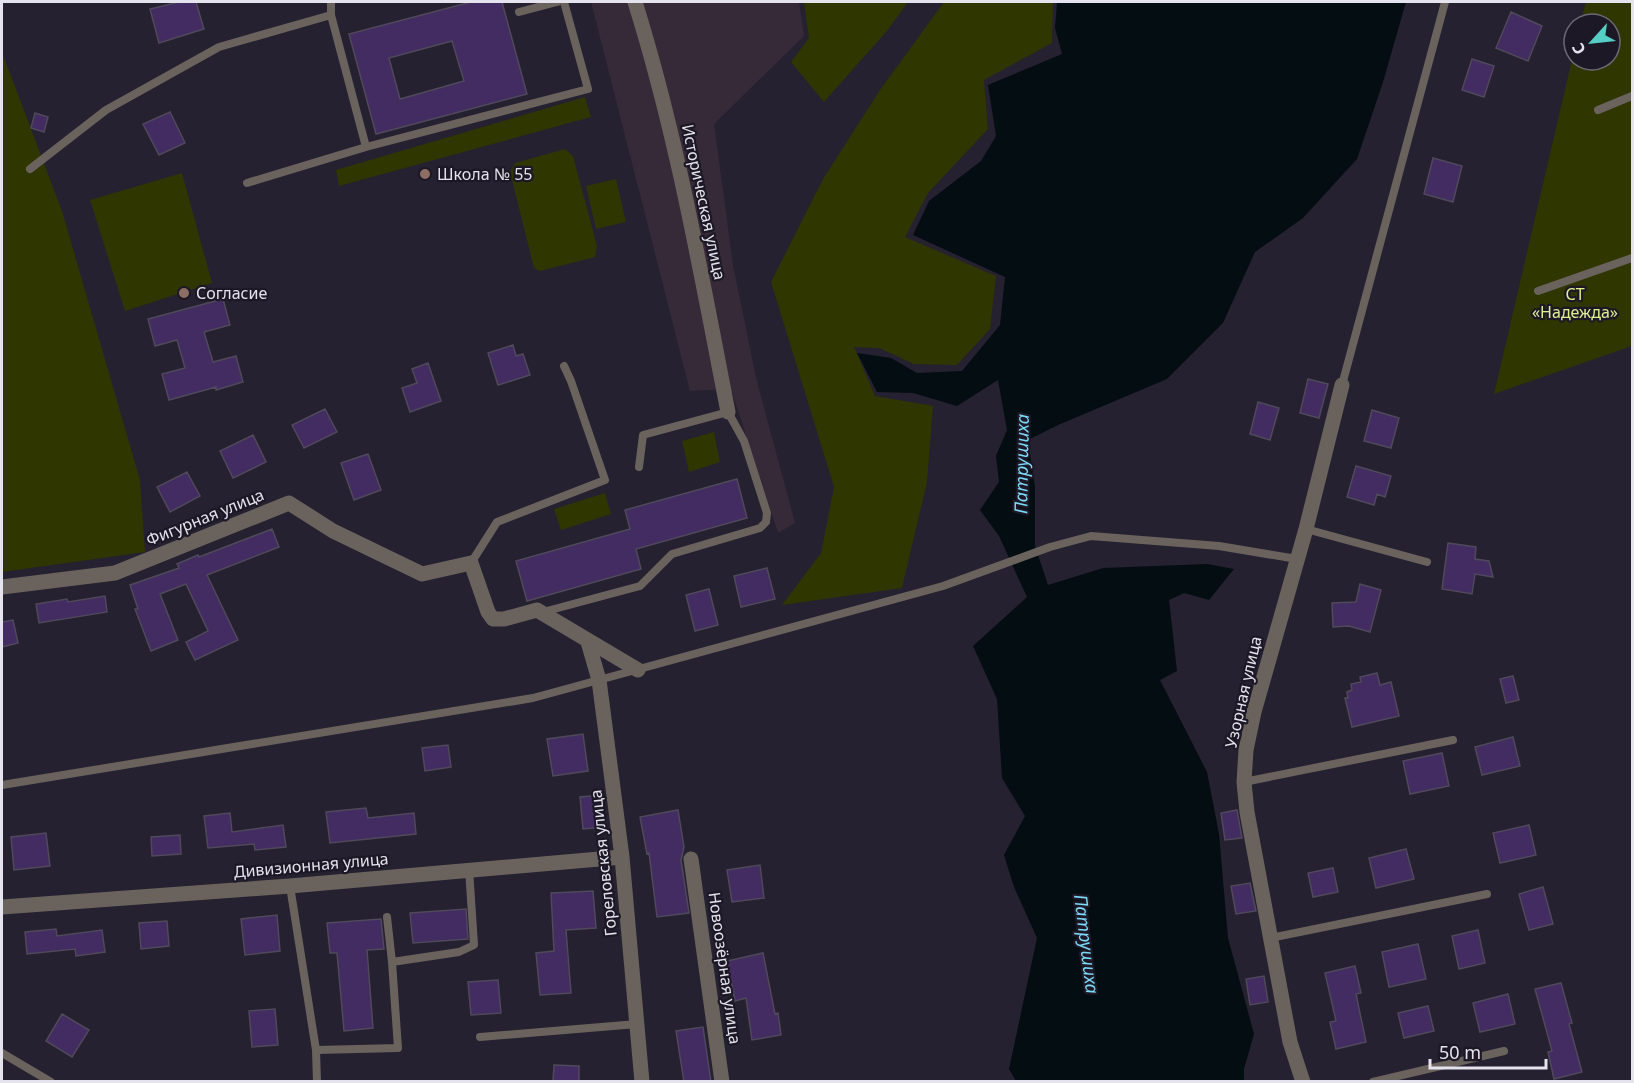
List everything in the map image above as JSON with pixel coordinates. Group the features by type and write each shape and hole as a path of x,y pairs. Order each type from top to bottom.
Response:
{"street":[{"name":"Историческая улица","path":"635,2 655,66 683,184 728,412"},
{"name":"Узорная улица","path":"1303,1082 1290,1042 1247,812 1244,782 1246,750 1254,712 1306,529 1342,385"},
{"name":"Фигурная улица","path":"2,587 115,573 289,503 333,531 422,574 471,563"},
{"path":"471,563 488,612 494,619 504,619 537,610 543,612 588,642 638,670"},
{"name":"Гореловская улица","path":"588,642 599,680 622,857 642,1082"},
{"name":"Дивизионная улица","path":"2,907 290,886 622,857"},
{"name":"Новоозёрная улица","path":"691,859 722,1082"}],"lane":[{"path":"331,2 331,15 366,147"},
{"path":"519,12 557,2"},
{"path":"247,183 366,147 588,89 564,2"},
{"path":"1342,385 1445,2"},
{"path":"30,169 106,110 219,47 331,15"},
{"path":"1598,110 1632,96"},
{"path":"1538,291 1632,258"},
{"path":"471,563 497,522 605,480 564,366"},
{"path":"543,612 639,586 672,554 760,528 766,522 767,513 744,441 728,412 643,435 639,467"},
{"path":"1306,529 1427,562"},
{"path":"2,785 533,698 943,586 1050,547 1091,536 1219,546 1297,559"},
{"path":"1244,782 1453,740"},
{"path":"392,962 459,952 474,945 469,869"},
{"path":"290,886 316,1050 317,1082"},
{"path":"1270,938 1487,894"},
{"path":"316,1050 398,1048 387,917"},
{"path":"480,1037 637,1024"},
{"path":"1373,1082 1504,1051"},
{"path":"2,1053 51,1082"}],"shaded area":[{"path":"591,2 799,2 804,36 714,124 733,265 756,378 795,523 778,533 731,389 690,391"}],"green space":[{"path":"804,2 908,2 887,31 824,102 791,62 809,38"},
{"path":"944,2 1053,2 1052,43 984,80 988,129 928,193 905,237 996,276 990,329 957,365 914,364 879,348 854,347 875,396 933,406 927,482 902,588 782,605 821,553 834,487 771,282 823,179 880,90"},
{"name":"СТ «Надежда»","path":"1586,2 1632,2 1632,346 1494,394 1569,72 1622,72 1622,12 1583,12"},
{"path":"2,52 62,211 140,480 145,552 2,572"},
{"path":"585,97 591,117 339,186 336,170"},
{"path":"565,149 573,156 597,246 595,257 540,271 534,268 510,172 515,163"},
{"path":"182,173 212,283 125,311 90,200"},
{"path":"616,179 626,222 596,229 586,186"},
{"path":"714,432 720,462 689,472 682,441"},
{"path":"605,493 611,514 561,530 554,509"}],"water":[{"name":"Патрушиха","path":"1057,2 1406,2 1383,82 1357,159 1303,218 1255,252 1223,323 1167,379 1028,440 1035,487 1035,546 1048,585 1103,568 1207,564 1234,569 1209,600 1184,593 1169,600 1177,671 1160,680 1207,772 1219,834 1228,938 1254,1034 1244,1069 1244,1081 1016,1081 1009,1069 1037,938 1014,887 1004,855 1025,816 1002,778 997,699 973,646 1027,597 999,536 980,510 999,482 996,456 1007,430 998,380 957,406 913,393 877,392 857,353 891,358 917,373 962,371 1000,325 1005,277 913,235 929,201 981,161 996,136 988,85 1062,54 1055,28"}],"building":[{"path":"179,2 196,2 204,29 159,43 150,9"},
{"path":"471,2 502,2 527,94 376,134 349,34","holes":["452,41 464,81 400,99 389,58"]},
{"path":"1511,12 1542,26 1528,61 1496,48"},
{"path":"1472,59 1494,66 1484,97 1462,90"},
{"path":"170,112 185,143 159,155 143,124"},
{"path":"35,113 48,117 44,132 31,128"},
{"path":"1433,158 1462,166 1453,202 1424,194"},
{"path":"223,299 230,325 204,332 213,362 236,356 243,382 169,400 162,374 185,368 177,340 155,346 148,319"},
{"path":"513,345 516,356 523,354 530,375 498,385 488,353"},
{"path":"428,363 441,401 410,412 402,388 417,383 412,369"},
{"path":"1308,379 1328,384 1319,418 1300,413"},
{"path":"1258,402 1279,408 1270,440 1250,434"},
{"path":"325,409 337,432 304,448 292,425"},
{"path":"1372,410 1399,418 1391,448 1364,441"},
{"path":"253,435 266,462 233,478 220,451"},
{"path":"368,454 381,490 354,500 341,463"},
{"path":"1356,466 1391,476 1385,497 1377,494 1374,505 1347,497"},
{"path":"187,472 200,496 170,512 157,487"},
{"path":"737,479 747,518 636,549 641,569 527,601 516,561 630,529 625,510"},
{"path":"272,529 279,547 207,575 238,640 195,660 186,642 208,631 186,584 160,594 178,640 151,651 135,609 138,609 130,585 179,568 177,564 198,555 199,557"},
{"path":"1448,543 1476,547 1475,559 1489,561 1493,577 1475,574 1472,594 1442,589"},
{"path":"767,568 775,599 741,607 734,576"},
{"path":"1360,584 1381,590 1370,632 1349,626 1333,627 1332,603 1356,602"},
{"path":"709,589 718,625 695,631 686,595"},
{"path":"105,596 107,612 39,623 36,604"},
{"path":"13,620 18,643 2,647 2,622"},
{"path":"1377,673 1380,685 1391,682 1399,716 1352,727 1345,698 1348,698 1347,692 1352,690 1351,684 1361,682 1360,677"},
{"path":"1513,676 1519,700 1506,703 1500,679"},
{"path":"583,734 588,771 553,776 547,739"},
{"path":"1513,737 1520,766 1482,775 1475,747"},
{"path":"448,745 451,767 425,771 422,748"},
{"path":"1442,753 1449,786 1410,794 1403,761"},
{"path":"602,795 605,827 583,829 580,797"},
{"path":"366,808 368,818 414,813 416,834 330,843 326,812"},
{"path":"678,810 684,847 681,860 689,913 657,917 649,853 647,854 640,817"},
{"path":"1237,810 1242,838 1225,840 1221,813"},
{"path":"230,813 232,832 283,825 286,847 255,850 254,844 208,848 204,816"},
{"path":"1529,825 1536,855 1500,863 1493,833"},
{"path":"46,833 50,866 14,870 11,837"},
{"path":"180,835 181,854 152,856 151,837"},
{"path":"1406,849 1414,879 1376,888 1369,858"},
{"path":"760,865 764,898 732,902 727,870"},
{"path":"1333,868 1338,892 1313,897 1308,873"},
{"path":"1250,883 1256,911 1236,914 1231,886"},
{"path":"1543,887 1553,924 1529,930 1519,894"},
{"path":"593,891 596,928 566,930 571,993 540,995 536,953 554,951 551,893"},
{"path":"466,909 468,939 413,943 410,913"},
{"path":"277,915 280,951 245,955 241,919"},
{"path":"381,919 384,949 367,950 373,1028 344,1031 337,953 330,953 327,923"},
{"path":"167,921 169,946 141,949 139,923"},
{"path":"56,929 57,936 102,930 105,952 76,956 75,949 27,954 25,932"},
{"path":"1478,930 1485,963 1459,969 1452,936"},
{"path":"1418,944 1426,979 1389,987 1382,952"},
{"path":"763,953 781,1035 752,1040 746,998 735,1001 727,961"},
{"path":"1355,966 1361,993 1356,994 1366,1042 1336,1049 1330,1022 1336,1021 1325,973"},
{"path":"1264,976 1268,1002 1250,1005 1246,979"},
{"path":"498,980 501,1013 471,1015 468,982"},
{"path":"1561,983 1582,1072 1554,1079 1548,1052 1552,1051 1535,989"},
{"path":"1508,994 1515,1024 1480,1032 1473,1003"},
{"path":"1428,1006 1434,1031 1404,1038 1398,1013"},
{"path":"275,1009 278,1045 252,1047 249,1011"},
{"path":"62,1014 89,1030 72,1057 46,1041"},
{"path":"703,1027 711,1082 684,1082 676,1031"},
{"path":"554,1065 579,1066 579,1082 553,1082"}],"place":[{"name":"Школа № 55","path":"425,174"},
{"name":"Согласие","path":"184,293"}]}
